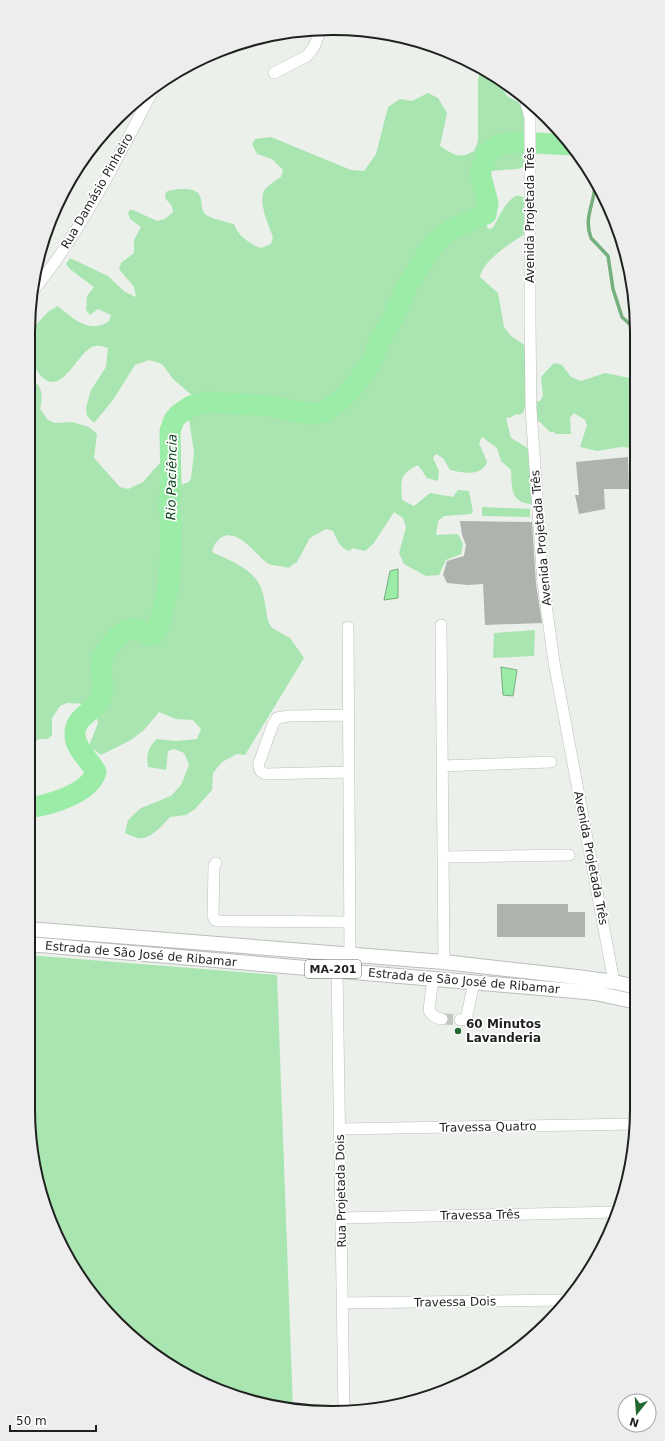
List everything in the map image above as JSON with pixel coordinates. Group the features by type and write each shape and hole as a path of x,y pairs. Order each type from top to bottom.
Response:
{"main road":[{"name":"Estrada de São José de Ribamar","path":"35,930 444,962 577,977 630,985"},
{"name":"Estrada de São José de Ribamar","path":"35,945 588,992 630,1001"}],"street":[{"path":"274,74 307,56 314,47 318,36"},
{"name":"Rua Damásio Pinheiro","path":"40,282 58,259 85,216 149,98"},
{"name":"Avenida Projetada Três","path":"528,108 531,137 531,409 543,583 554,662 614,982"},
{"path":"440,625 444,962"},
{"path":"348,626 350,955"},
{"path":"348,715 282,716 277,718 273,724 258,768 261,773 266,774 348,772"},
{"path":"442,766 551,762"},
{"path":"443,857 569,855"},
{"path":"216,863 214,866 213,916 215,920 349,922"},
{"name":"Rua Projetada Dois","path":"337,970 344,1405"},
{"path":"433,978 429,1010 431,1015 442,1019"},
{"path":"460,1020 465,1019 467,1015 474,982"},
{"name":"Travessa Quatro","path":"340,1130 629,1124"},
{"name":"Travessa Três","path":"341,1218 611,1212"},
{"name":"Travessa Dois","path":"342,1303 560,1300"}],"shaded area":[{"path":"479,75 502,87 507,96 518,102 530,118 529,165 518,169 490,171 484,181 484,217 488,229 493,228 509,201 516,196 519,196 528,200 525,234 498,252 486,265 480,277 498,293 504,327 511,336 536,353 528,397 523,413 506,418 511,438 526,447 534,457 532,504 525,503 516,498 512,488 511,470 501,461 497,448 482,437 479,443 487,462 481,470 472,473 450,470 443,458 436,454 433,458 439,471 438,481 427,478 418,465 407,472 402,479 402,500 414,506 430,493 453,497 458,490 469,491 473,512 471,514 444,516 438,521 436,535 458,534 463,544 461,554 446,560 439,575 426,576 404,564 399,553 406,527 403,518 394,512 374,543 365,551 352,548 350,551 347,550 339,544 333,531 326,529 310,538 297,562 288,568 269,564 247,544 235,536 228,535 222,537 215,544 212,552 247,570 252,575 261,588 268,621 272,628 290,638 304,658 245,755 237,754 222,762 213,773 212,790 195,809 186,815 170,817 156,832 147,837 138,838 127,834 125,833 128,820 141,808 171,796 181,785 189,765 184,753 174,749 168,751 166,770 148,767 147,759 152,745 157,739 176,741 197,739 201,729 193,720 176,719 159,712 144,730 131,740 101,755 89,746 98,723 95,709 85,704 67,703 60,706 52,718 52,735 48,739 39,739 35,742 35,383 38,384 41,390 42,396 40,409 48,420 55,423 72,422 89,427 97,434 94,458 120,487 128,489 143,482 165,457 180,485 189,482 191,478 194,453 189,419 195,406 194,397 173,379 162,364 149,360 135,365 113,400 94,423 87,416 86,408 91,390 106,367 108,348 95,346 88,349 61,379 54,382 46,380 35,368 35,325 49,311 58,306 75,320 88,326 102,325 109,321 111,315 98,309 90,315 86,310 87,296 94,287 71,270 66,264 70,258 108,276 125,292 136,297 134,287 119,269 121,263 134,253 134,240 141,227 130,219 128,213 130,210 133,210 157,221 165,219 173,212 172,206 165,198 166,192 179,189 194,191 200,196 205,214 234,224 241,236 261,248 271,244 273,237 263,208 262,196 264,191 272,183 281,177 283,170 272,159 257,154 252,144 255,139 271,137 351,170 364,171 376,154 388,107 400,99 412,101 428,93 438,98 447,113 440,146 456,155 469,154 474,151 478,141"},
{"path":"554,363 562,365 571,377 581,381 605,373 630,378 630,448 621,447 597,451 580,447 587,425 585,420 574,413 570,418 571,434 555,434 554,432 550,432 541,423 528,415 532,402 540,401 543,396 541,377"},
{"path":"482,507 530,509 530,517 482,516"},
{"path":"398,569 398,598 384,600 390,571"},
{"path":"535,630 534,656 493,658 494,633"},
{"path":"501,667 517,670 513,696 503,695"},
{"path":"35,956 277,975 293,1403 256,1396 237,1390 184,1366 151,1345 109,1305 96,1290 75,1257 51,1204 41,1167 35,1108"}],"building":[{"path":"628,457 629,489 604,489 605,509 579,514 575,495 579,495 576,462"},
{"path":"460,521 532,522 536,584 542,623 485,625 483,584 468,585 447,583 443,575 447,561 464,556 466,545 462,535"},
{"path":"497,904 568,904 568,912 585,912 585,937 497,937"}],"waterway":[{"name":"Rio Paciência","path":"35,806 67,797 77,792 92,780 96,772 77,745 75,735 78,723 97,704 102,694 102,658 112,642 126,631 136,629 150,636 155,634 158,629 168,589 171,547 171,516 169,509 171,484 170,431 174,420 178,415 191,406 208,402 274,406 287,410 313,414 324,412 340,401 357,383 373,359 379,342 392,320 407,286 429,251 438,240 450,230 486,214 488,203 480,173 487,154 498,145 517,142 563,145"},
{"path":"594,191 588,223 591,238 608,256 613,289 622,317 630,324"}],"tunnel":[{"path":"442,1019 460,1020"}],"place":[{"name":"60 Minutos Lavanderia","path":"458,1031"}]}
